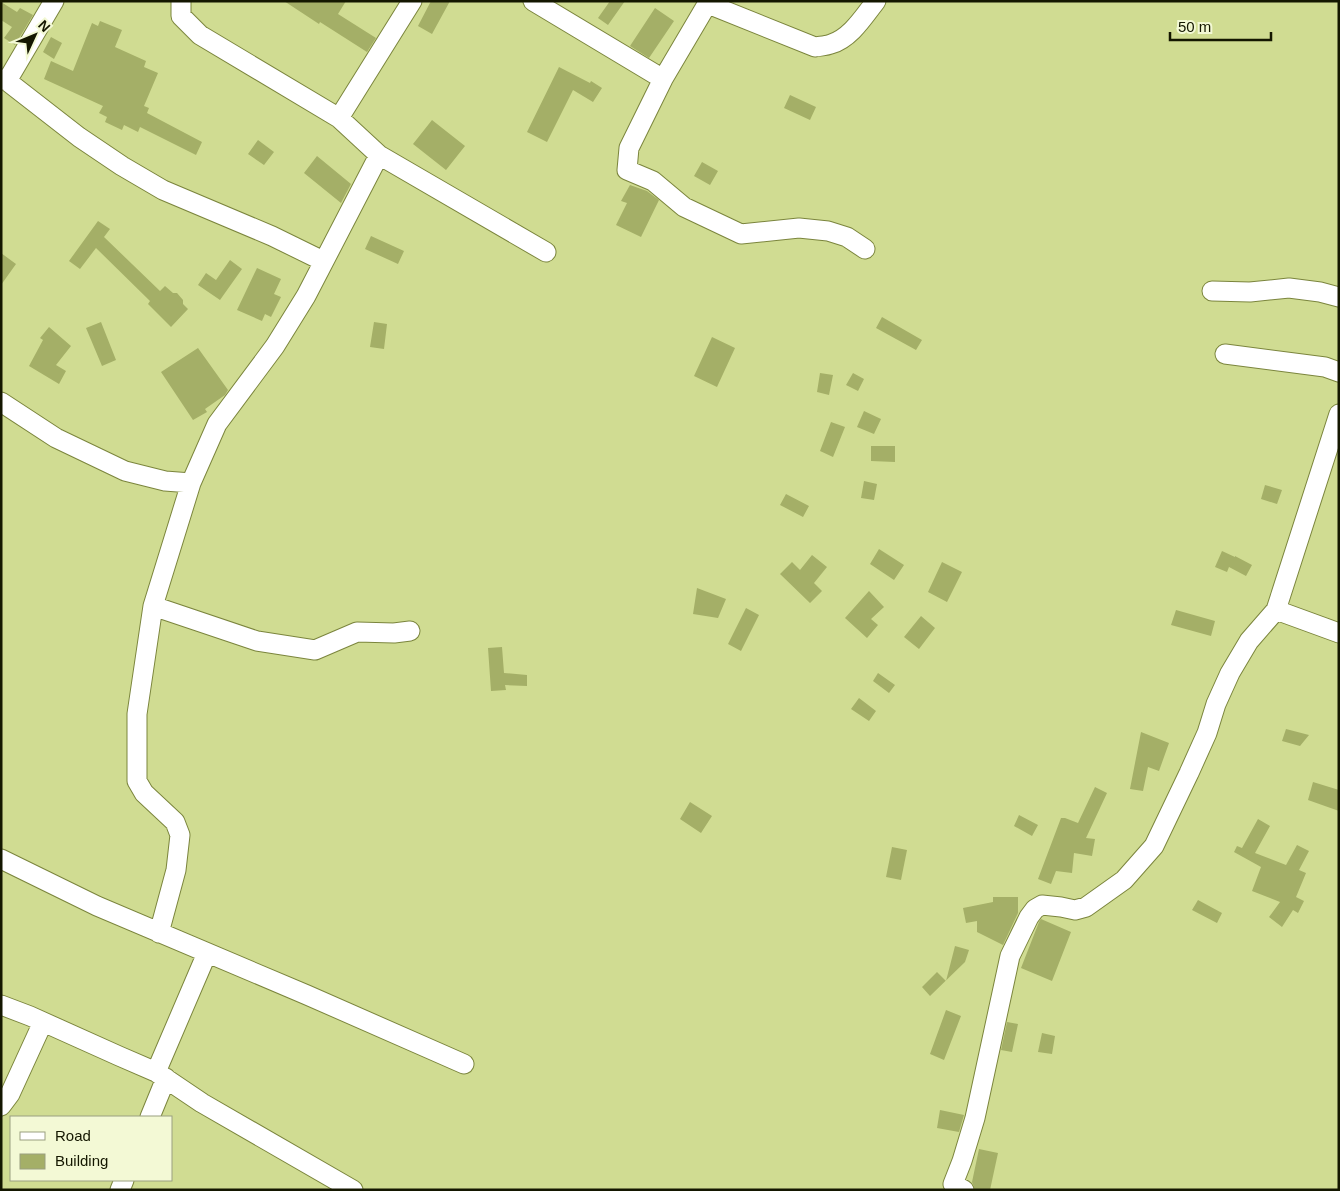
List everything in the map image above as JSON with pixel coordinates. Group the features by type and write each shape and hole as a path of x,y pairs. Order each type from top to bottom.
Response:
{"street":[{"path":"54,1 4,80 79,137 122,166 163,190 272,236 323,262"},
{"path":"181,1 181,16 200,35 339,118 379,155 546,252"},
{"path":"339,118 412,1"},
{"path":"534,1 663,78"},
{"path":"865,249 847,237 828,231 799,228 741,234 684,207 653,182 627,170 629,148 663,78 709,3 815,47 832,44 845,37 857,26 876,1"},
{"path":"160,933 176,870 180,835 175,822 144,793 137,781 137,714 153,606 191,483 217,424 275,346 306,296 379,155"},
{"path":"1212,291 1250,292 1288,288 1320,292 1339,298"},
{"path":"1225,354 1325,367 1339,372"},
{"path":"1,402 56,438 125,471 164,481 191,483"},
{"path":"956,1188 975,1118 1010,956 1029,917 1042,905 1061,906 1076,910 1086,907 1124,880 1154,846 1207,733 1216,704 1230,674 1249,641 1276,610 1339,414"},
{"path":"153,606 257,641 315,650 357,632 394,634 410,631"},
{"path":"1276,610 1339,633"},
{"path":"1,859 97,906 464,1064"},
{"path":"150,1116 162,1075 207,953"},
{"path":"1,1005 162,1075 202,1103 353,1190"},
{"path":"1,1106 10,1094 43,1022"}],"building":[{"path":"284,1 346,1 338,14 376,38 367,52"},
{"path":"431,1 450,1 432,34 418,26"},
{"path":"610,1 625,1 608,25 598,18"},
{"path":"1,2 17,12 20,8 33,15 15,45 4,38 12,27 1,20"},
{"path":"655,8 674,21 649,58 630,46"},
{"path":"100,21 122,30 115,47 146,61 144,67 158,73 144,106 149,108 147,113 202,142 196,155 140,127 138,132 124,125 122,130 105,122 107,117 99,113 103,106 44,79 51,61 73,71 92,23 98,26"},
{"path":"51,37 62,43 54,59 43,52"},
{"path":"559,67 602,88 593,102 573,90 547,142 527,132"},
{"path":"790,95 816,107 810,120 784,108"},
{"path":"432,120 465,146 446,170 413,144"},
{"path":"258,140 274,152 264,165 248,154"},
{"path":"317,156 351,184 341,203 304,173"},
{"path":"702,162 718,171 710,185 694,176"},
{"path":"630,185 647,191 659,200 641,237 616,225 627,203 621,201"},
{"path":"98,221 110,229 104,237 160,291 165,286 173,293 177,293 183,300 183,304 188,309 171,327 148,304 150,301 96,248 80,269 69,261"},
{"path":"371,236 404,251 398,264 365,249"},
{"path":"1,253 16,264 1,285"},
{"path":"230,260 242,269 220,300 198,285 206,273 216,280"},
{"path":"257,268 281,279 274,294 281,297 271,317 265,314 262,321 237,310"},
{"path":"882,317 922,340 916,350 876,328"},
{"path":"101,322 116,360 102,366 86,328"},
{"path":"374,322 387,324 384,349 370,347"},
{"path":"49,327 71,346 56,365 66,371 59,384 29,366 43,340 40,338"},
{"path":"712,337 735,348 717,387 694,376"},
{"path":"198,348 228,390 225,395 205,409 207,412 193,420 161,372"},
{"path":"820,373 833,375 829,395 817,392"},
{"path":"853,373 864,379 858,391 846,385"},
{"path":"864,411 881,419 874,434 857,427"},
{"path":"831,422 845,427 833,457 820,451"},
{"path":"871,446 895,446 895,462 871,461"},
{"path":"864,481 877,484 874,500 861,498"},
{"path":"1265,485 1282,490 1277,504 1261,499"},
{"path":"786,494 809,506 803,517 780,505"},
{"path":"879,549 904,565 894,580 870,564"},
{"path":"1222,551 1252,565 1246,576 1229,567 1227,572 1215,567"},
{"path":"812,555 827,567 814,583 822,591 810,603 780,574 792,562 800,570"},
{"path":"942,562 962,572 947,602 928,592"},
{"path":"697,588 726,599 718,618 693,614"},
{"path":"869,591 884,607 871,619 878,625 867,638 845,618"},
{"path":"746,608 759,615 741,651 728,644"},
{"path":"1176,610 1215,621 1211,636 1171,625"},
{"path":"921,616 935,628 919,649 904,637"},
{"path":"502,647 504,673 527,675 527,686 505,685 506,690 491,691 488,648"},
{"path":"878,673 895,685 889,693 873,681"},
{"path":"859,698 876,711 869,721 851,709"},
{"path":"1286,729 1309,735 1300,746 1282,741"},
{"path":"1141,732 1169,743 1159,771 1148,767 1143,791 1130,789"},
{"path":"1313,782 1339,790 1339,811 1308,800"},
{"path":"1095,787 1107,793 1086,838 1095,839 1092,856 1074,853 1072,873 1056,871 1051,884 1038,879 1061,818 1078,823"},
{"path":"690,802 712,816 701,833 680,819"},
{"path":"1019,815 1038,825 1032,836 1014,826"},
{"path":"1258,819 1270,826 1255,853 1286,865 1297,845 1309,851 1299,870 1306,873 1296,897 1304,901 1298,913 1293,910 1282,927 1269,917 1280,902 1252,891 1261,867 1234,852 1237,846 1242,848"},
{"path":"892,847 907,850 901,880 886,877"},
{"path":"993,897 1018,897 1018,913 1003,945 977,932 977,921 966,923 963,908 993,902"},
{"path":"1198,900 1222,913 1217,923 1192,910"},
{"path":"1041,919 1071,932 1052,981 1021,968"},
{"path":"955,946 969,950 965,962 946,980"},
{"path":"937,972 946,981 930,996 922,987"},
{"path":"946,1010 961,1016 944,1060 930,1054"},
{"path":"1007,1022 1018,1024 1012,1052 1001,1050"},
{"path":"1042,1033 1055,1036 1052,1054 1038,1052"},
{"path":"940,1110 964,1115 959,1132 937,1128"},
{"path":"979,1149 998,1153 990,1190 975,1190 972,1182"}]}
